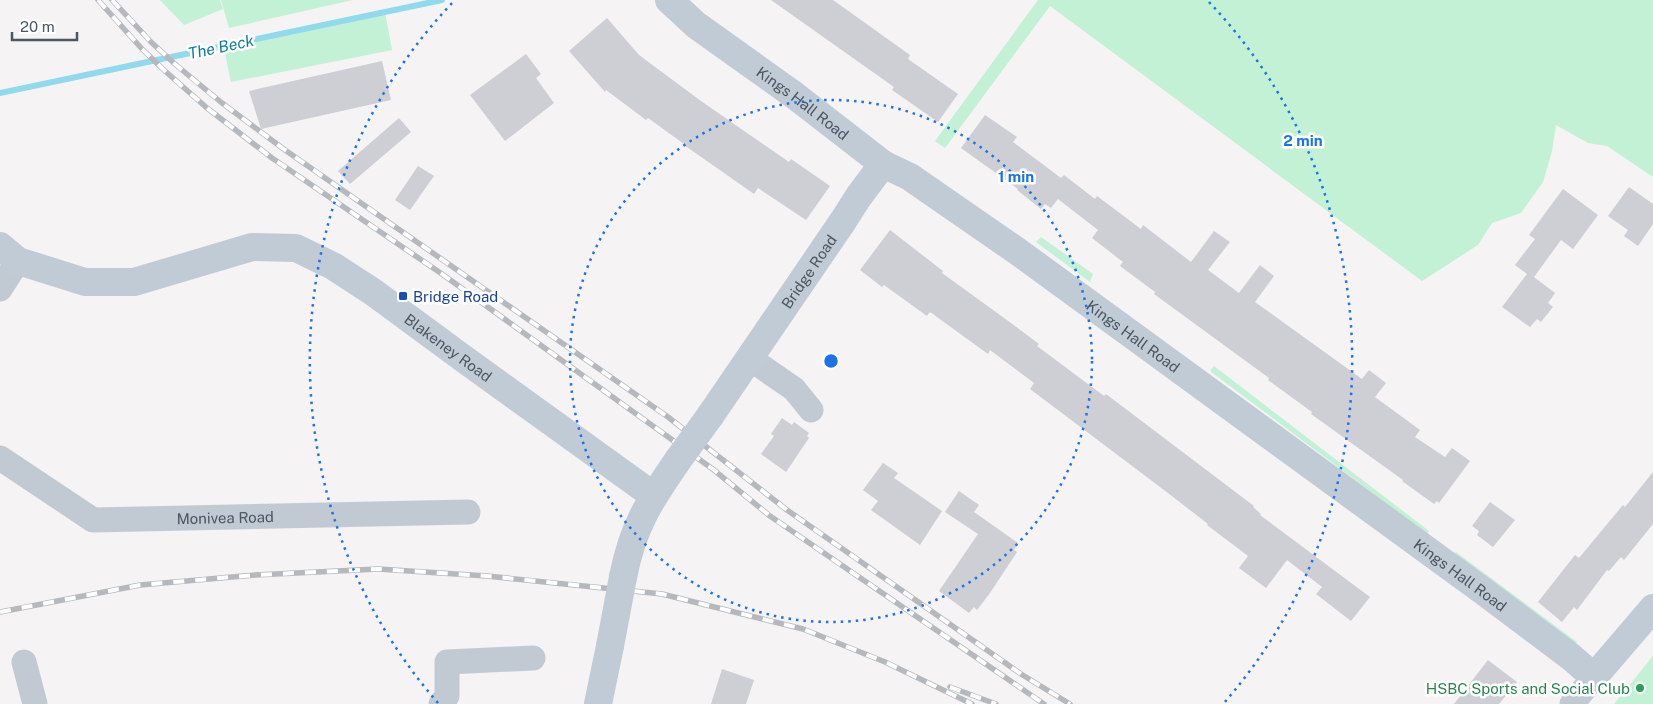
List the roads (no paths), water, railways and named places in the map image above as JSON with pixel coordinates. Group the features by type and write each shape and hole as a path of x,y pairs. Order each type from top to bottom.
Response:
{"street":[{"name":"Kings Hall Road","path":"670,0 696,25 794,95 883,164 910,177 1017,251 1483,591 1594,677"},
{"name":"Bridge Road","path":"598,704 623,577 632,540 642,515 859,196 883,164"},
{"name":"Blakeney Road","path":"9,253 85,282 134,282 252,247 296,248 333,266 373,292 464,360 654,496"},
{"path":"0,289 9,253"},
{"path":"749,358 794,389 811,410"},
{"name":"Monivea Road","path":"0,458 93,520 468,512"},
{"path":"1572,704 1653,608"},
{"path":"441,704 447,696 448,662 533,658"},
{"path":"24,662 35,704"}],"waterway":[{"name":"The Beck","path":"0,93 442,0"}],"railway":[{"path":"98,0 142,49 165,71 207,108 272,158 442,274 714,470 770,516 1044,704"},
{"path":"112,0 151,42 176,65 222,103 285,150 668,417 787,510 1021,674 1070,704"},
{"path":"0,612 140,585 255,575 378,569 487,576 662,594 803,629 885,662 972,704"},
{"path":"950,687 996,704"}],"place":[{"name":"Bridge Road","path":"403,296"},
{"name":"HSBC Sports and Social Club","path":"1640,688"}]}
